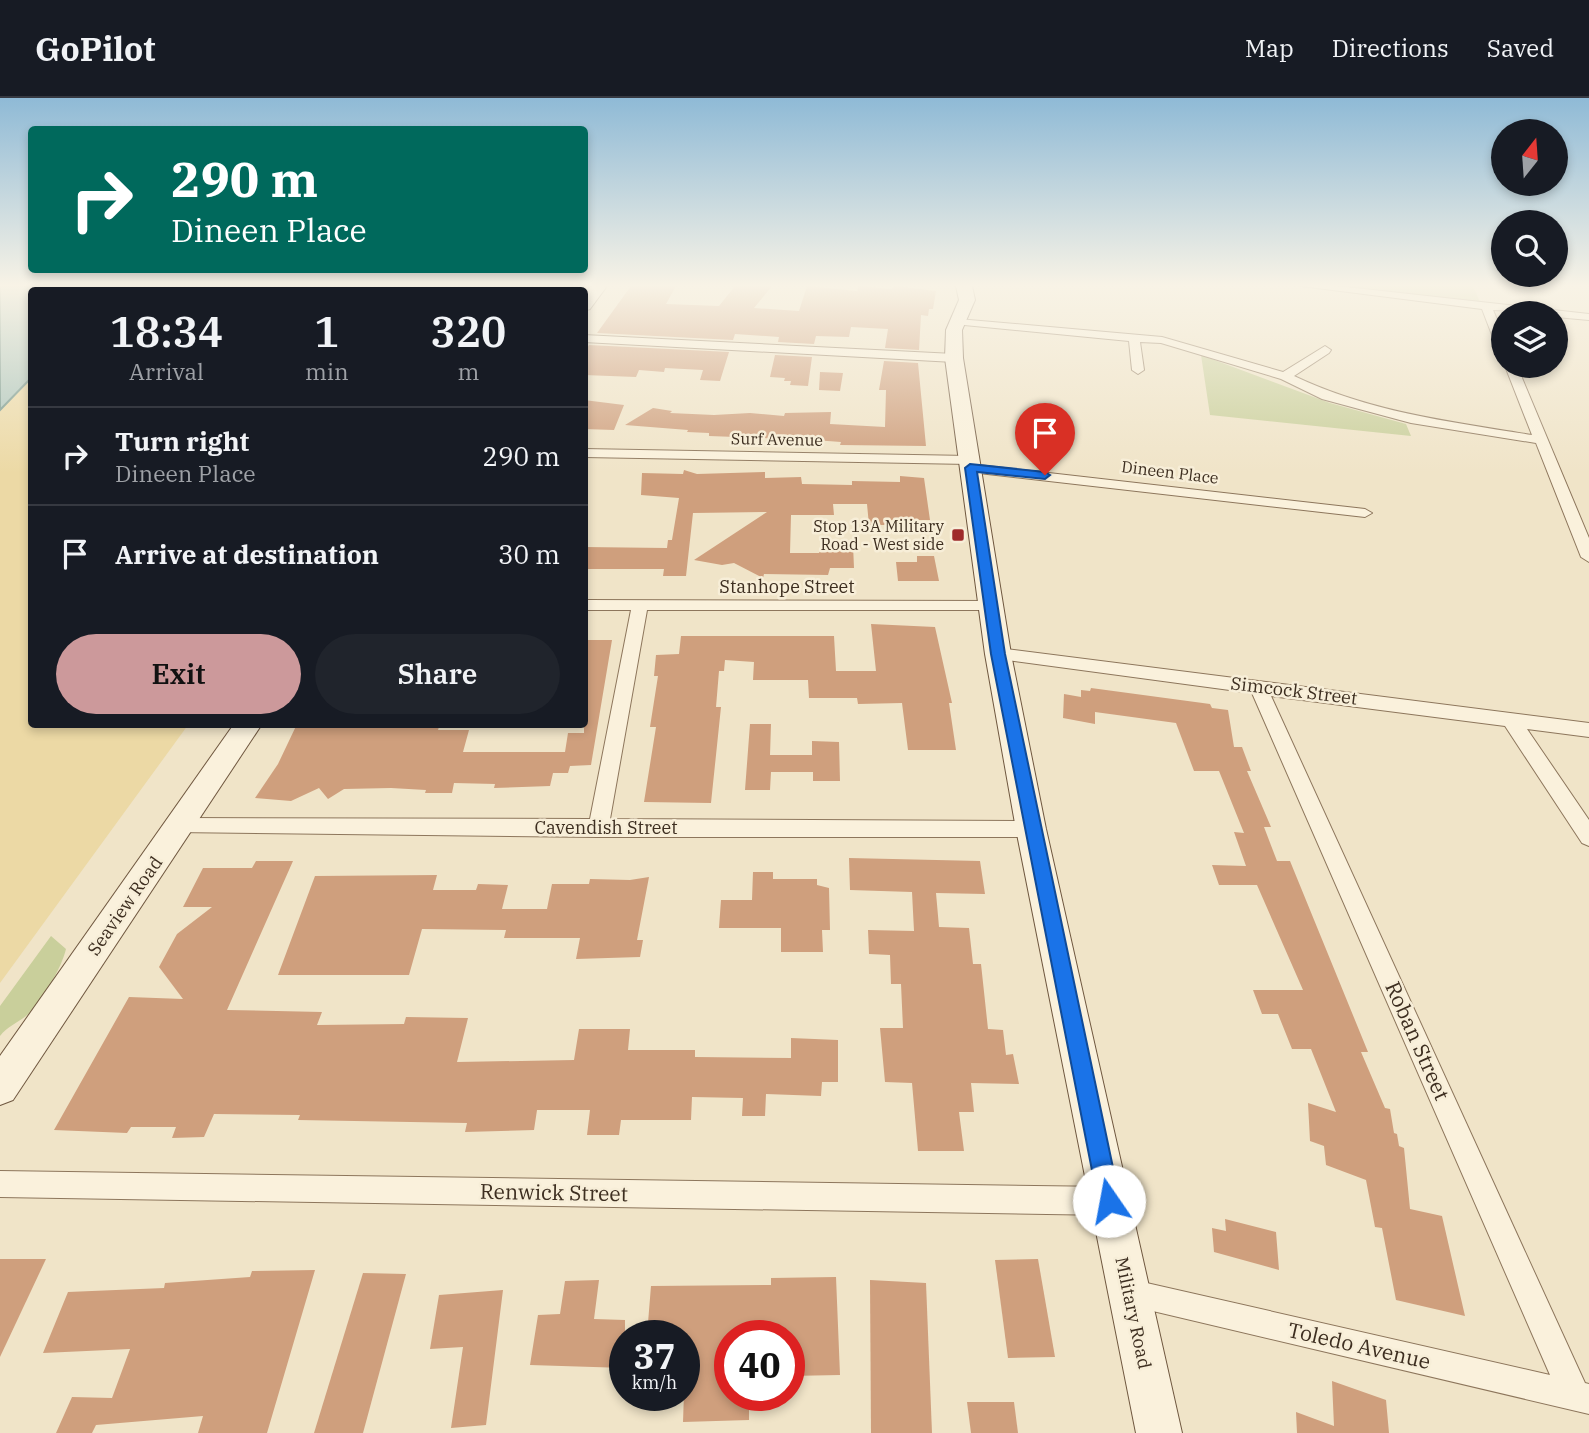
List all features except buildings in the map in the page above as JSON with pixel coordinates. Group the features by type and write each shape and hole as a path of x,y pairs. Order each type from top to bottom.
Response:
{"street":[{"path":"775,348 954,358"},
{"name":"Military Road","path":"954,348 989,605 1031,829 1159,1433"},
{"path":"1135,348 1138,370"},
{"path":"1194,348 1285,376 1326,396 1416,420 1541,440"},
{"path":"1285,376 1325,350"},
{"path":"1516,378 1589,557"},
{"name":"Surf Avenue","path":"588,453 970,464"},
{"name":"Dineen Place","path":"970,464 1365,513"},
{"name":"Stanhope Street","path":"588,605 989,605"},
{"path":"598,829 640,606"},
{"name":"Simcock Street","path":"998,654 1589,730"},
{"name":"Roban Street","path":"1258,686 1582,1397"},
{"path":"1511,720 1589,837"},
{"name":"Seaview Road","path":"0,1087 246,728"},
{"name":"Cavendish Street","path":"181,826 1031,829"},
{"name":"Renwick Street","path":"0,1184 1109,1201"},
{"name":"Toledo Avenue","path":"1129,1293 1582,1397"}],"green space":[{"path":"1201,355 1330,403 1406,424 1411,436 1210,415"},
{"path":"51,936 66,949 56,975 32,1010 0,1036 0,1006"}],"sand":[{"path":"28,381 28,728 186,728 0,983 0,410"}],"water":[{"path":"0,348 28,348 28,381 0,410"}],"place":[{"name":"Stop 13A Military Road - West side","path":"958,535"}],"route":[{"path":"1045,475 970,468 989,605 1031,829 1109,1201"}]}
